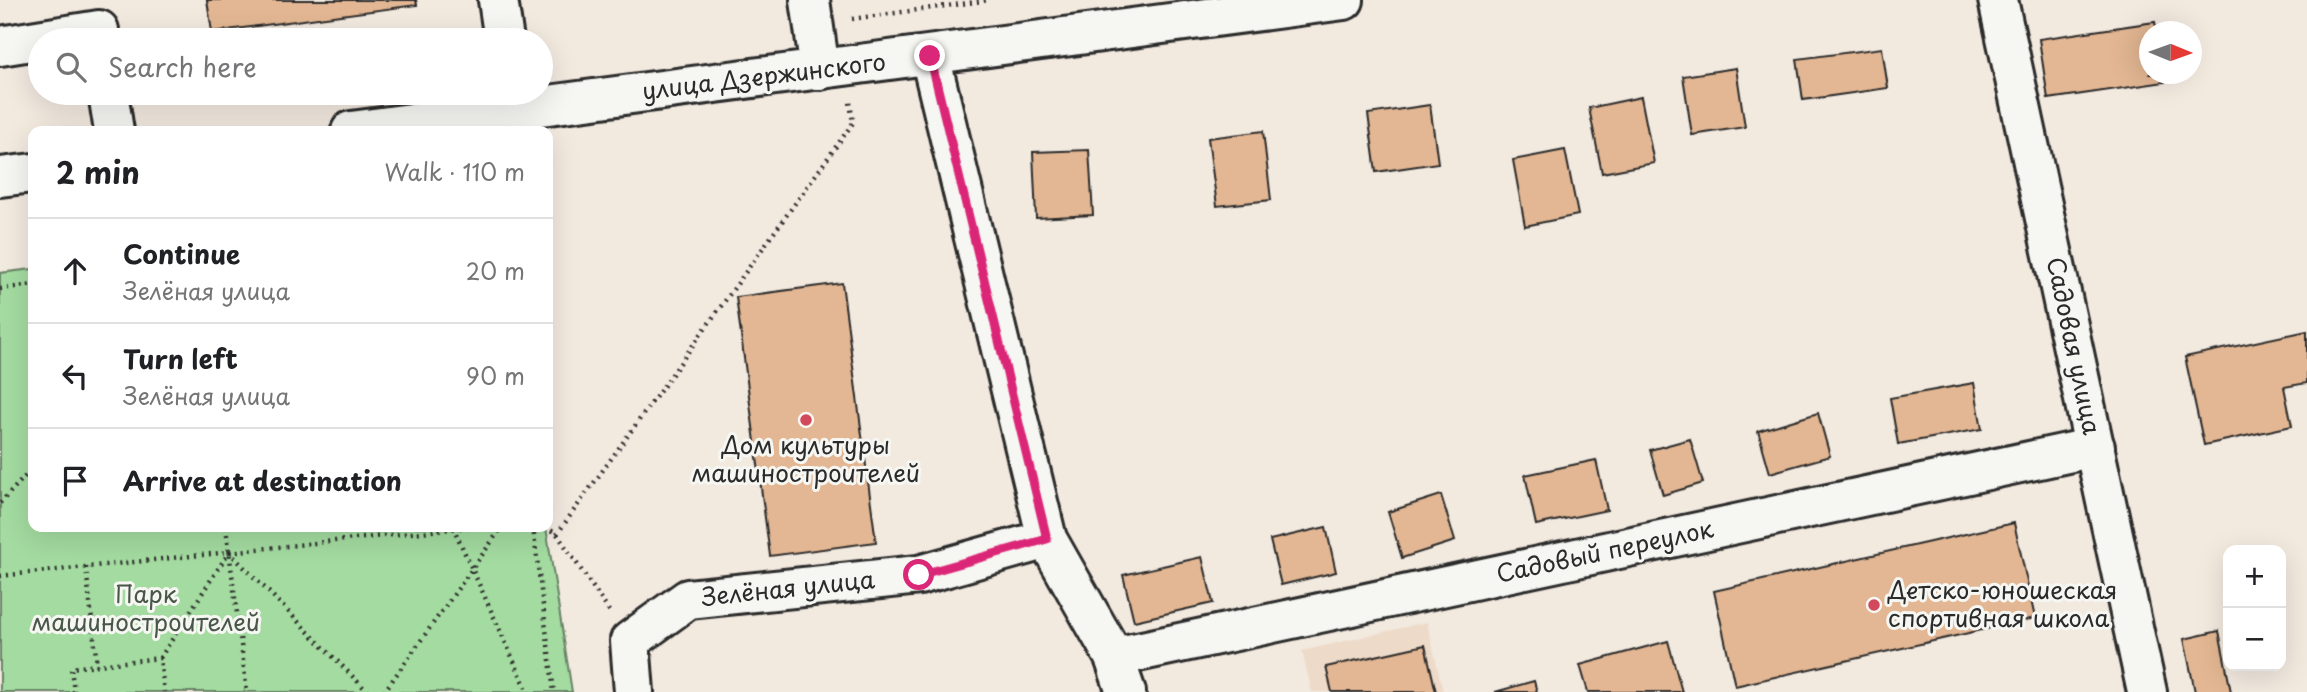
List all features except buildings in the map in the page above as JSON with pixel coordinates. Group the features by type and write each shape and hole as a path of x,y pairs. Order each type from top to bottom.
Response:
{"street":[{"path":"498,0 502,28"},
{"name":"улица Дзержинского","path":"553,97 833,68 1344,0"},
{"name":"Садовая улица","path":"1998,0 2147,692"},
{"path":"812,12 833,68"},
{"path":"79,28 97,24"},
{"path":"0,46 28,40"},
{"path":"930,56 1047,539 1114,657 1126,692"},
{"path":"110,105 113,126"},
{"name":"улица Дзержинского","path":"378,126 491,105"},
{"path":"0,177 28,174"},
{"name":"Садовый переулок","path":"1114,657 2095,447"},
{"name":"Зелёная улица","path":"630,641 688,599 919,575 1047,539"},
{"path":"630,641 634,692"}],"path":[{"path":"812,12 990,0"},
{"path":"557,534 853,123 833,68"},
{"path":"0,289 28,286"},
{"path":"0,503 28,473"},
{"path":"227,532 247,692"},
{"path":"0,576 409,532"},
{"path":"456,532 528,692"},
{"path":"384,692 498,532"},
{"path":"534,532 554,692"},
{"path":"553,532 630,641"},
{"path":"164,692 160,658 229,552"},
{"path":"229,552 368,692"},
{"path":"86,567 97,665"},
{"path":"74,692 71,668 160,658"}],"shaded area":[{"path":"1427,622 1443,692 1312,692 1302,651"}],"green space":[{"name":"Парк машиностроителей","path":"28,270 28,532 547,532 572,692 0,692 0,273"}],"place":[{"name":"Дом культуры машиностроителей","path":"806,420"},
{"name":"Детско-юношеская спортивная школа","path":"1874,605"}],"route":[{"path":"919,575 1047,539 930,56"}]}
